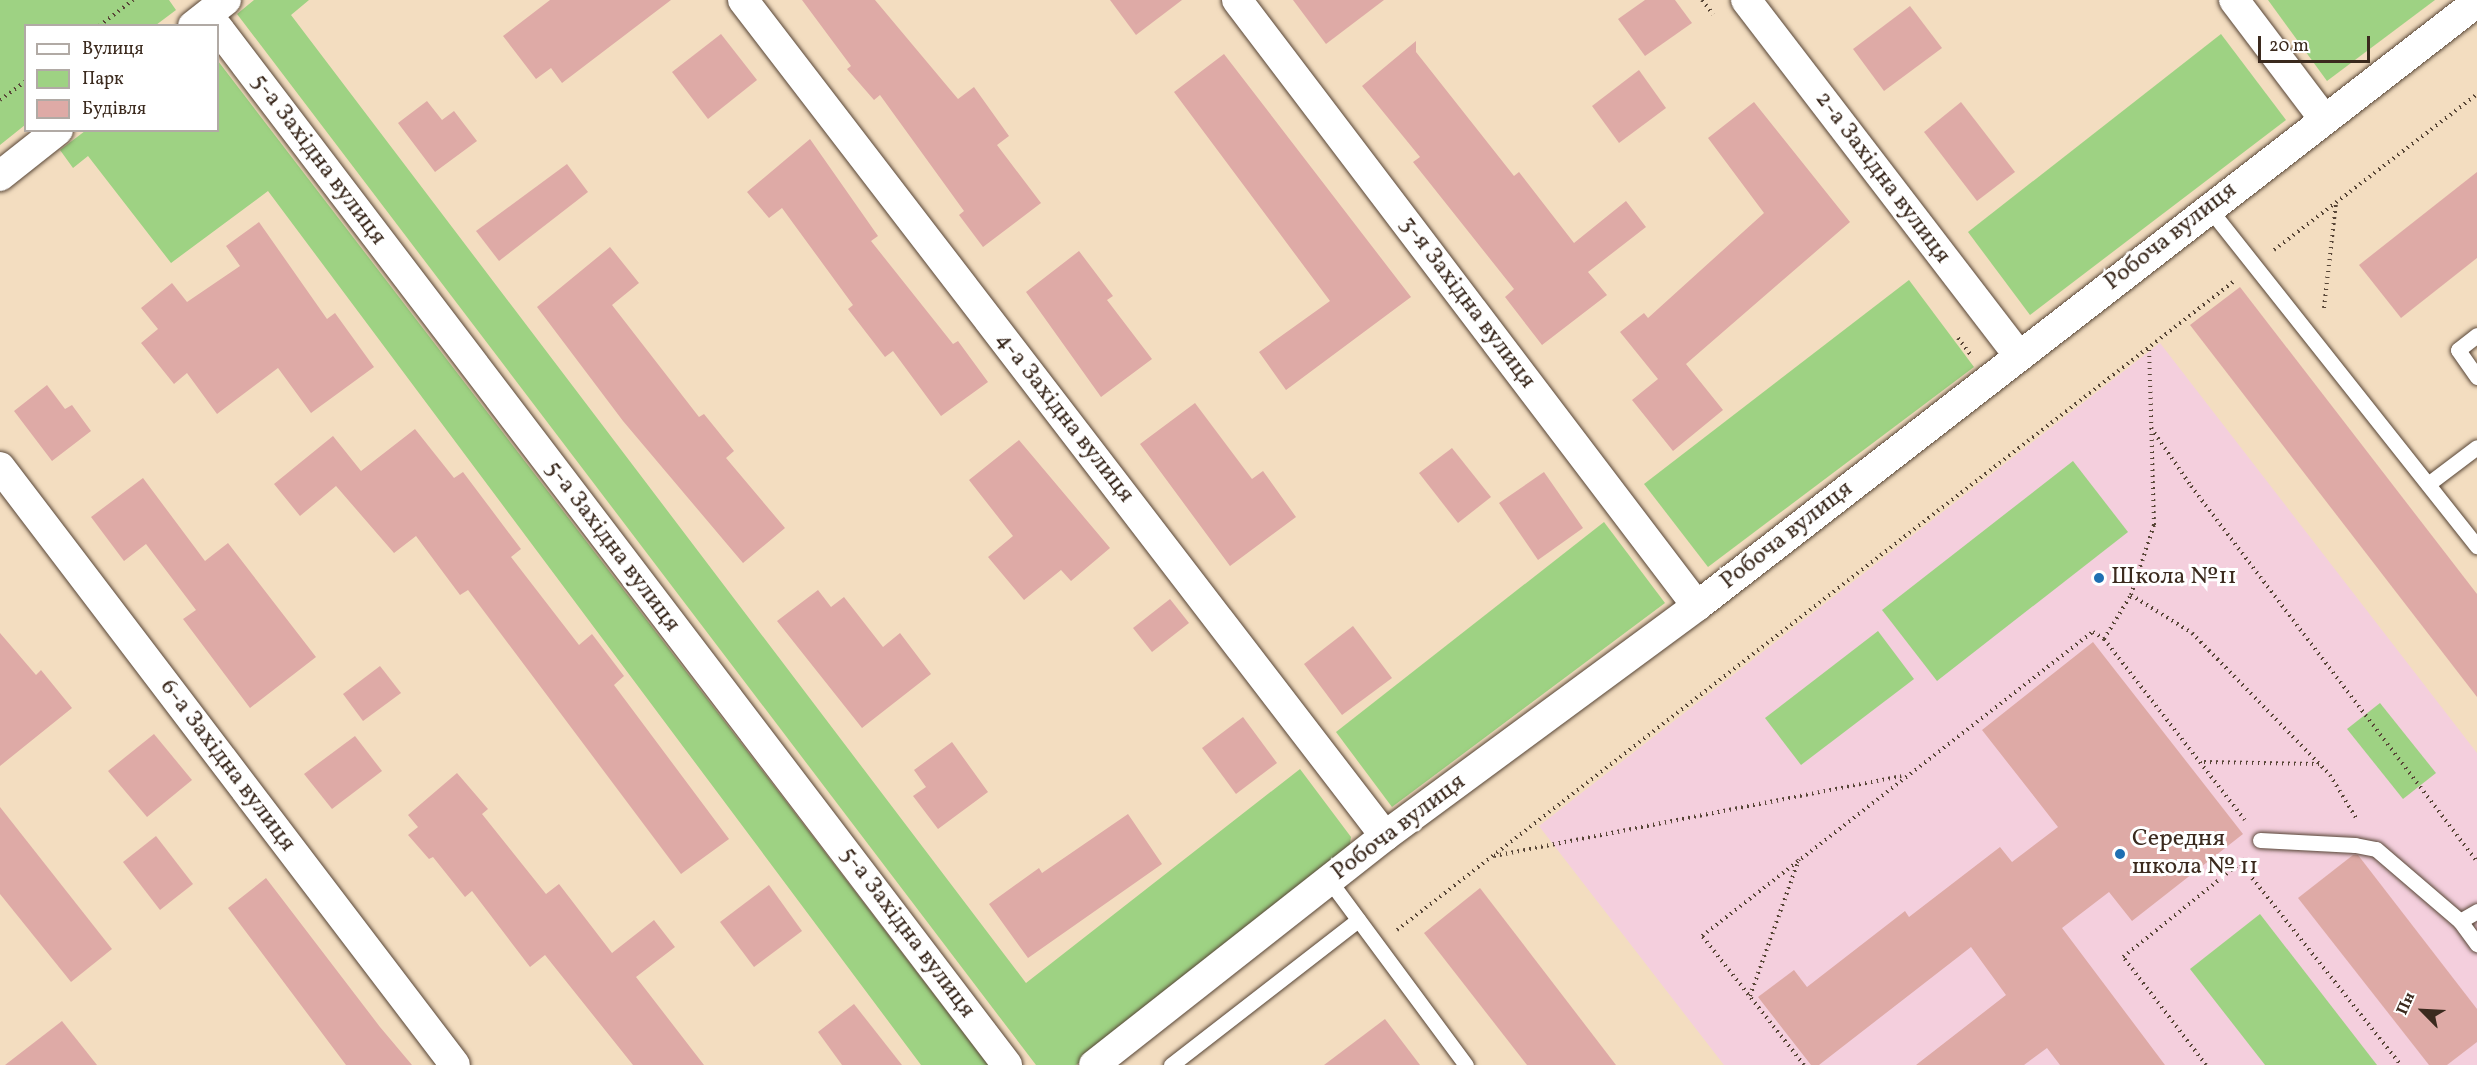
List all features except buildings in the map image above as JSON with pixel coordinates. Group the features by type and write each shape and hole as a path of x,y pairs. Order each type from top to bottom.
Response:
{"street":[{"name":"4-а Західна вулиця","path":"743,0 1385,836"},
{"name":"3-я Західна вулиця","path":"1237,0 1697,606"},
{"name":"2-а Західна вулиця","path":"1746,0 2018,355"},
{"path":"2234,0 2324,119"},
{"name":"Робоча вулиця","path":"1094,1065 1385,836 1697,606 2208,207 2477,2"},
{"name":"5-а Західна вулиця","path":"219,29 1007,1065"},
{"path":"0,176 55,132"},
{"name":"6-а Західна вулиця","path":"0,467 455,1065"}],"lane":[{"path":"2208,207 2477,546"},
{"path":"2477,335 2458,350 2477,377"},
{"path":"2428,484 2477,447"},
{"path":"2260,840 2355,844 2376,849 2460,921 2477,944"},
{"path":"1329,880 1466,1065"},
{"path":"2460,921 2477,911"},
{"path":"1171,1065 1358,920"}],"path":[{"path":"102,24 133,0"},
{"path":"0,100 24,82"},
{"path":"1378,945 2477,94"},
{"path":"2320,348 2336,202"},
{"path":"2104,639 2131,595 2154,525 2149,347"},
{"path":"2151,428 2191,486 2477,861"},
{"path":"2131,595 2192,633 2320,764 2376,849"},
{"path":"1804,1065 1702,936 1800,857 2092,632 2104,639 2204,762 2260,840 2241,864 2122,957 2206,1065"},
{"path":"2204,762 2320,764"},
{"path":"1493,857 1904,776"},
{"path":"1750,996 1800,857"},
{"path":"2241,864 2401,1065"}],"shaded area":[{"name":"Школа №11","path":"2160,343 2477,753 2477,1065 1724,1065 1539,826"}],"green space":[{"path":"0,0 169,0 176,10 157,24 24,24 24,126 0,145"},
{"path":"254,0 309,0 291,15 1026,983 1300,769 1351,837 1348,855 1076,1065 1036,1065 237,14"},
{"path":"2268,0 2435,0 2327,81"},
{"path":"2221,34 2286,120 2030,315 1968,232"},
{"path":"219,62 988,1065 921,1065 268,191 171,263 88,156 73,168 60,150 84,132 219,132"},
{"path":"1909,280 1974,367 1708,567 1644,484"},
{"path":"2073,461 2128,532 1937,681 1882,610"},
{"path":"1604,522 1665,603 1392,807 1336,732"},
{"path":"1878,631 1914,679 1801,765 1765,718"},
{"path":"2380,703 2436,773 2403,799 2347,729"},
{"path":"2260,914 2377,1065 2265,1065 2190,969"}],"place":[{"name":"Школа №11","path":"2099,578"},
{"name":"Середня школа № 11","path":"2120,854"}]}
